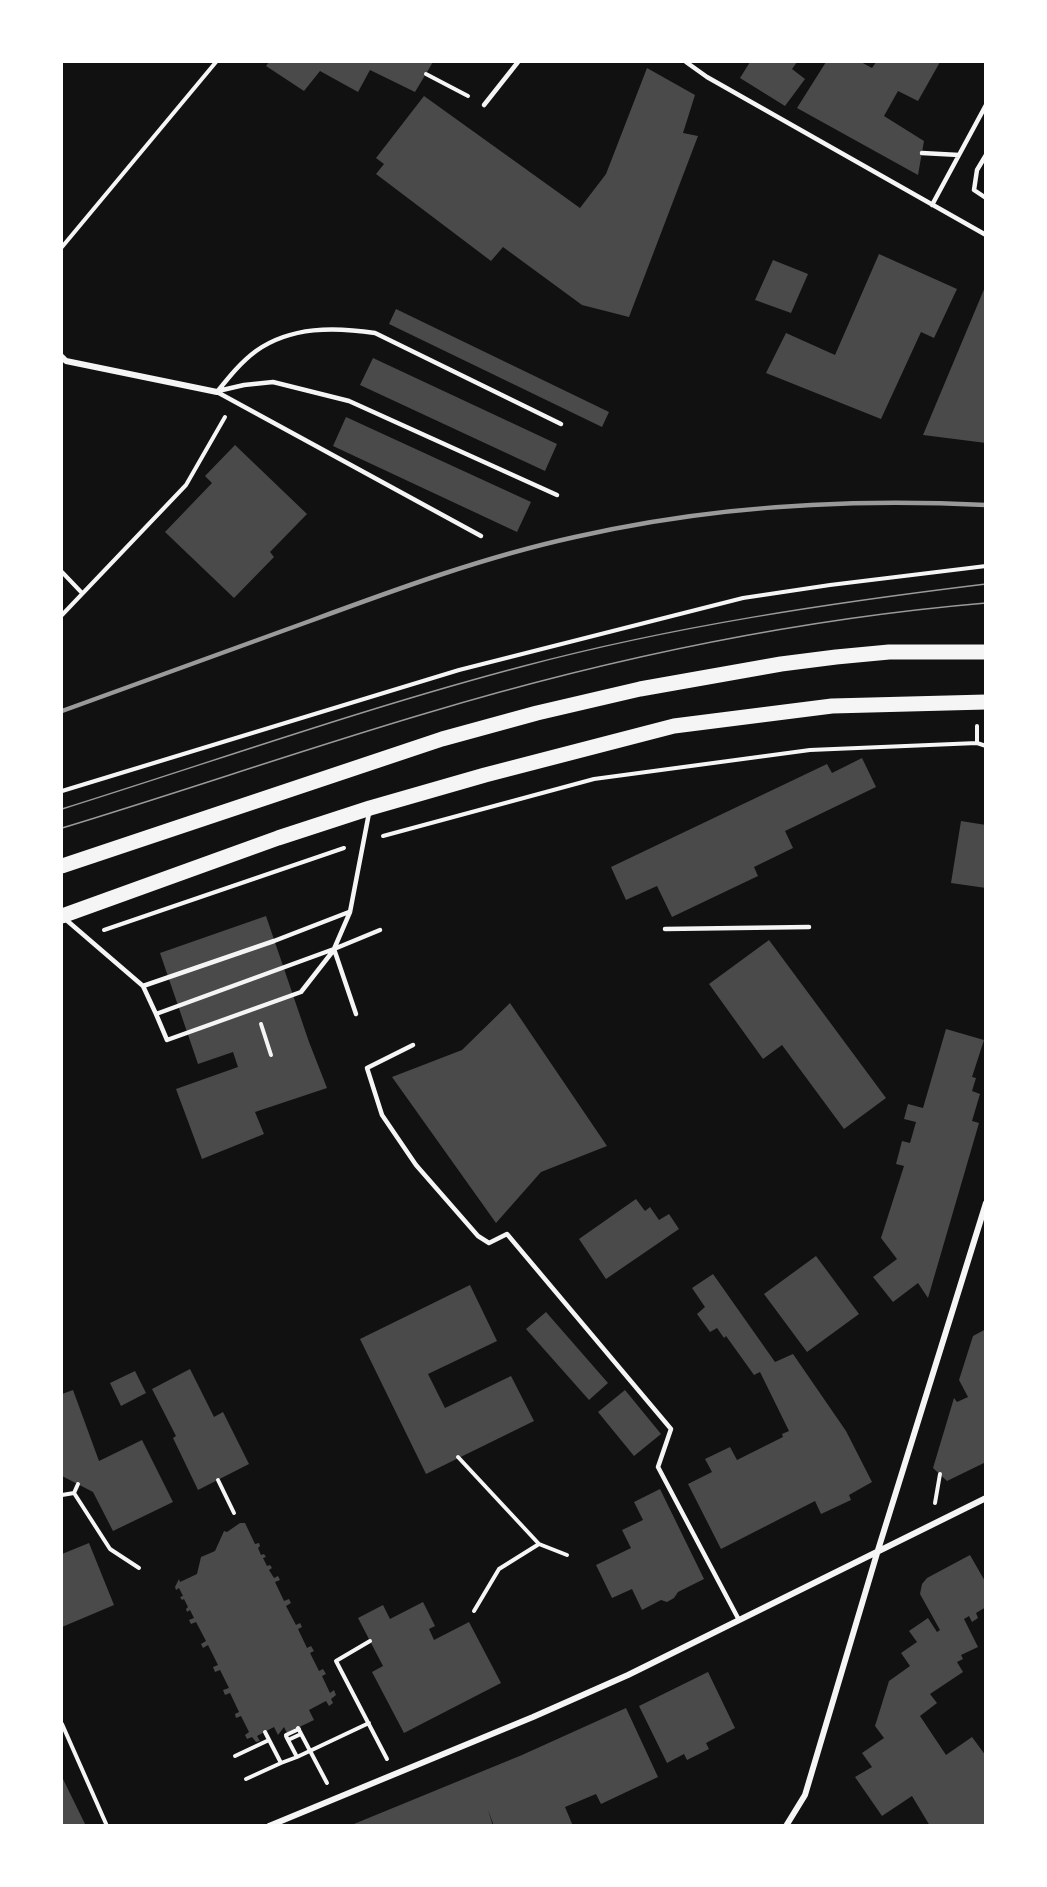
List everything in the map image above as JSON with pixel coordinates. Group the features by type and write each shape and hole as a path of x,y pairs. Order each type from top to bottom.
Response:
{"main road":[{"path":"62,867 442,740 537,713 640,688 837,657 889,652 986,652"},
{"path":"62,916 278,838 370,808 485,775 674,726 832,706 986,702"}],"street":[{"path":"62,357 66,361 217,392"},
{"path":"786,1826 805,1795 878,1550 986,1203"},
{"path":"269,1826 533,1717 628,1675 986,1498"}],"lane":[{"path":"484,105 518,62"},
{"path":"686,62 707,77 986,235"},
{"path":"932,205 986,105"},
{"path":"922,153 959,155"},
{"path":"986,155 977,170 975,190 986,198"},
{"path":"217,392 235,370 257,350 308,330 344,329 375,333 561,424"},
{"path":"217,392 244,385 273,382 349,401 558,495"},
{"path":"217,392 481,536"},
{"path":"62,916 143,986 166,1040 301,992 334,949 350,912 370,808"},
{"path":"143,986 350,912"},
{"path":"665,929 809,927"},
{"path":"156,1014 380,930"},
{"path":"334,949 356,1014"},
{"path":"413,1045 367,1068 382,1115 416,1165 478,1236 489,1243 507,1234 671,1429 658,1467 739,1620"}],"path":[{"path":"62,247 216,62"},
{"path":"426,74 484,105"},
{"path":"62,615 186,485 234,401"},
{"path":"62,790 459,670 742,598 986,566"},
{"path":"62,572 82,593"},
{"path":"85,936 363,842 594,779 810,750 977,743 986,746"},
{"path":"458,1457 539,1544 567,1555"},
{"path":"218,1480 234,1513"},
{"path":"74,1493 78,1484"},
{"path":"62,1495 74,1493"},
{"path":"74,1493 110,1549 139,1568"},
{"path":"474,1611 499,1569 539,1544"},
{"path":"370,1641 336,1661 395,1774"},
{"path":"246,1779 369,1723"},
{"path":"62,1724 108,1826"},
{"path":"297,1757 286,1736 299,1730 335,1799"},
{"path":"265,1732 281,1764"},
{"path":"235,1756 269,1740"}],"building":[{"path":"269,62 433,62 415,92 370,70 358,92 320,71 304,91 266,66"},
{"path":"750,62 797,62 792,69 805,79 785,106 740,78"},
{"path":"826,62 861,62 872,68 876,62 940,62 918,101 898,91 884,116 924,141 918,175 797,108"},
{"path":"647,68 695,95 683,133 698,136 629,317 582,305 503,247 491,261 376,174 384,164 376,158 424,96 580,208 606,174"},
{"path":"879,254 957,289 934,338 921,332 881,419 766,373 786,333 835,355"},
{"path":"773,260 808,274 791,313 755,300"},
{"path":"985,287 986,443 923,435"},
{"path":"396,309 609,412 602,427 389,324"},
{"path":"373,358 557,444 545,471 360,385"},
{"path":"346,417 531,502 517,532 333,446"},
{"path":"235,445 307,514 270,552 274,557 234,598 165,532 212,483 205,476"},
{"path":"862,758 876,787 785,831 793,848 754,867 758,876 672,917 657,886 626,900 611,867 827,764 832,773"},
{"path":"961,821 986,825 986,888 951,883"},
{"path":"266,916 327,1088 255,1112 264,1134 202,1159 176,1089 238,1067 233,1052 198,1064 160,953"},
{"path":"769,940 886,1098 844,1129 782,1045 763,1059 709,984"},
{"path":"510,1003 607,1146 541,1172 496,1223 392,1077 462,1050"},
{"path":"946,1029 984,1040 972,1077 976,1078 972,1091 980,1094 972,1121 979,1123 928,1298 918,1283 893,1302 873,1277 897,1259 881,1238 904,1166 896,1164 902,1141 910,1143 916,1122 904,1119 908,1104 923,1108"},
{"path":"636,1199 645,1211 650,1207 659,1220 669,1214 679,1229 606,1279 579,1239"},
{"path":"816,1256 859,1314 807,1352 764,1294"},
{"path":"713,1274 775,1362 793,1354 846,1431 872,1482 849,1495 851,1500 821,1514 815,1501 721,1549 688,1484 712,1472 705,1459 730,1447 737,1460 783,1437 782,1434 789,1431 760,1372 754,1375 726,1336 724,1338 717,1328 710,1332 697,1314 705,1307 692,1288"},
{"path":"470,1285 497,1341 428,1374 445,1408 511,1376 534,1421 426,1474 360,1339"},
{"path":"546,1312 608,1383 589,1400 526,1329"},
{"path":"986,1329 986,1462 947,1481 933,1468 954,1398 957,1402 968,1397 959,1380 973,1336"},
{"path":"190,1369 214,1417 223,1412 249,1464 198,1490 173,1438 176,1436 152,1389"},
{"path":"135,1371 146,1393 121,1406 110,1383"},
{"path":"73,1390 99,1461 142,1440 173,1502 113,1531 93,1492 62,1476 62,1394"},
{"path":"625,1390 661,1434 634,1456 598,1412"},
{"path":"660,1489 704,1579 678,1592 667,1602 661,1600 642,1610 632,1589 612,1598 596,1565 631,1548 622,1530 643,1520 634,1502"},
{"path":"240,1523 245,1523 255,1544 259,1543 258,1548 261,1555 264,1554 266,1557 263,1558 267,1566 270,1565 272,1568 269,1570 274,1578 278,1576 280,1580 275,1582 284,1601 289,1599 291,1603 286,1606 296,1625 300,1623 302,1627 298,1629 307,1648 311,1646 314,1651 310,1653 319,1671 323,1669 326,1674 322,1676 330,1693 334,1690 336,1695 331,1699 333,1703 329,1706 326,1701 309,1710 314,1720 287,1733 284,1727 278,1735 274,1727 257,1736 260,1741 256,1742 252,1737 247,1739 245,1735 249,1732 241,1716 236,1718 235,1714 239,1712 230,1693 225,1695 223,1690 229,1688 220,1670 215,1672 213,1667 218,1665 208,1645 203,1648 201,1644 206,1641 196,1622 191,1624 189,1620 194,1618 190,1610 187,1612 188,1607 184,1599 180,1597 183,1596 179,1588 176,1590 175,1587 179,1579 180,1582 197,1574 201,1557 215,1551 224,1531 227,1532"},
{"path":"89,1543 114,1605 62,1627 62,1554"},
{"path":"970,1555 986,1583 986,1607 976,1613 978,1618 972,1622 969,1616 964,1619 978,1647 961,1655 963,1659 957,1662 963,1672 930,1694 937,1703 920,1716 946,1755 972,1737 986,1756 986,1826 930,1826 912,1796 882,1816 855,1777 872,1767 862,1753 884,1738 875,1726 889,1681 910,1666 901,1653 917,1642 909,1631 928,1618 937,1632 940,1630 920,1594 922,1584 927,1578"},
{"path":"423,1602 435,1626 429,1629 434,1640 469,1622 501,1683 404,1733 372,1672 383,1666 358,1618 383,1605 390,1619"},
{"path":"708,1672 735,1728 706,1743 709,1749 687,1760 684,1754 667,1763 639,1706"},
{"path":"626,1708 658,1777 601,1804 596,1794 565,1807 573,1826 494,1826 488,1810 493,1826 349,1826 522,1755"},
{"path":"62,1777 86,1826 62,1826"}],"tram line":[{"path":"62,809 408,699 581,652 753,617 986,584"},
{"path":"62,828 381,727 564,675 774,631 845,619 986,603"}],"railway":[{"path":"62,711 408,586 507,554 575,537 677,518 779,507 883,503 986,505"}]}
